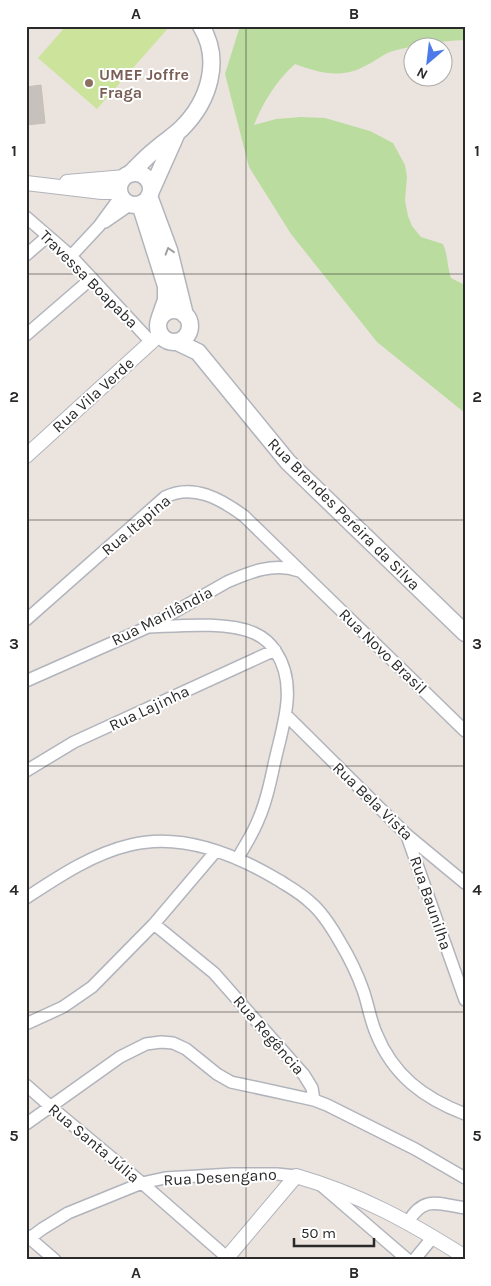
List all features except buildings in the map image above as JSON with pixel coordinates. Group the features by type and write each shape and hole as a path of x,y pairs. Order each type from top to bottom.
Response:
{"main road":[{"path":"131,192 189,120 203,98 209,83 212,57 206,35 200,26"},
{"path":"160,317 165,312 179,311 187,318 190,328 188,334 184,339 177,342 156,338 160,317 166,300 166,286 131,192 153,151 177,133"},
{"name":"Rua Brendes Pereira da Silva","path":"131,192 169,250 187,318 206,346 230,389"},
{"name":"Rua Brendes Pereira da Silva","path":"177,342 198,352 288,462 465,633"}],"street":[{"path":"44,185 115,177 131,192"},
{"path":"26,183 131,192"},
{"path":"71,256 131,192"},
{"name":"Travessa Boapaba","path":"26,217 31,229 48,236 71,256 156,338"},
{"path":"26,255 48,236"},
{"path":"26,335 92,278"},
{"name":"Rua Vila Verde","path":"26,456 156,338"},
{"name":"Rua Itapina","path":"26,620 165,497 174,492 203,493 230,506 244,516 301,571"},
{"name":"Rua Marilândia","path":"26,681 148,626 239,577 256,571 278,567 288,567 301,571"},
{"name":"Rua Novo Brasil","path":"301,571 465,731"},
{"path":"148,626 226,626 255,633 266,640 275,650 286,674 288,683 286,715 265,804 251,836 238,858"},
{"name":"Rua Lajinha","path":"26,771 74,742 275,650"},
{"name":"Rua Bela Vista","path":"286,715 407,835 465,883"},
{"name":"Rua Baunilha","path":"407,835 465,1000"},
{"path":"26,898 77,866 129,845 152,841 176,842 238,858 272,876 312,903 332,929 350,958 376,1032 392,1063 405,1079 422,1093 449,1108 465,1114"},
{"path":"26,1024 63,1007 92,987 154,924 216,851"},
{"name":"Rua Regência","path":"154,924 214,973 304,1075 312,1088 314,1100"},
{"path":"26,1124 120,1057 146,1044 173,1043 186,1049 216,1074 231,1082 314,1100 380,1131 465,1178"},
{"name":"Rua Santa Júlia","path":"26,1084 50,1107 142,1183 227,1259"},
{"name":"Rua Desengano","path":"27,1238 68,1213 142,1183 165,1178 232,1174 277,1174 296,1176 354,1196 408,1222 465,1257"},
{"path":"227,1259 296,1176"},
{"path":"316,1182 408,1260"},
{"path":"408,1222 415,1211 422,1205 432,1204 465,1208"},
{"path":"414,1260 433,1237"},
{"path":"27,1238 54,1260"}],"green space":[{"path":"66,26 170,26 97,109 38,58"},
{"path":"240,26 465,26 465,40 454,41 454,38 404,38 404,48 393,51 365,66 348,72 322,72 295,64 271,92 254,125 276,119 325,118 370,131 393,143 405,165 407,177 405,200 412,226 421,237 443,244 451,278 465,285 465,413 377,342 291,234 249,167 225,74"}],"place":[{"name":"UMEF Joffre Fraga","path":"89,83"}]}
